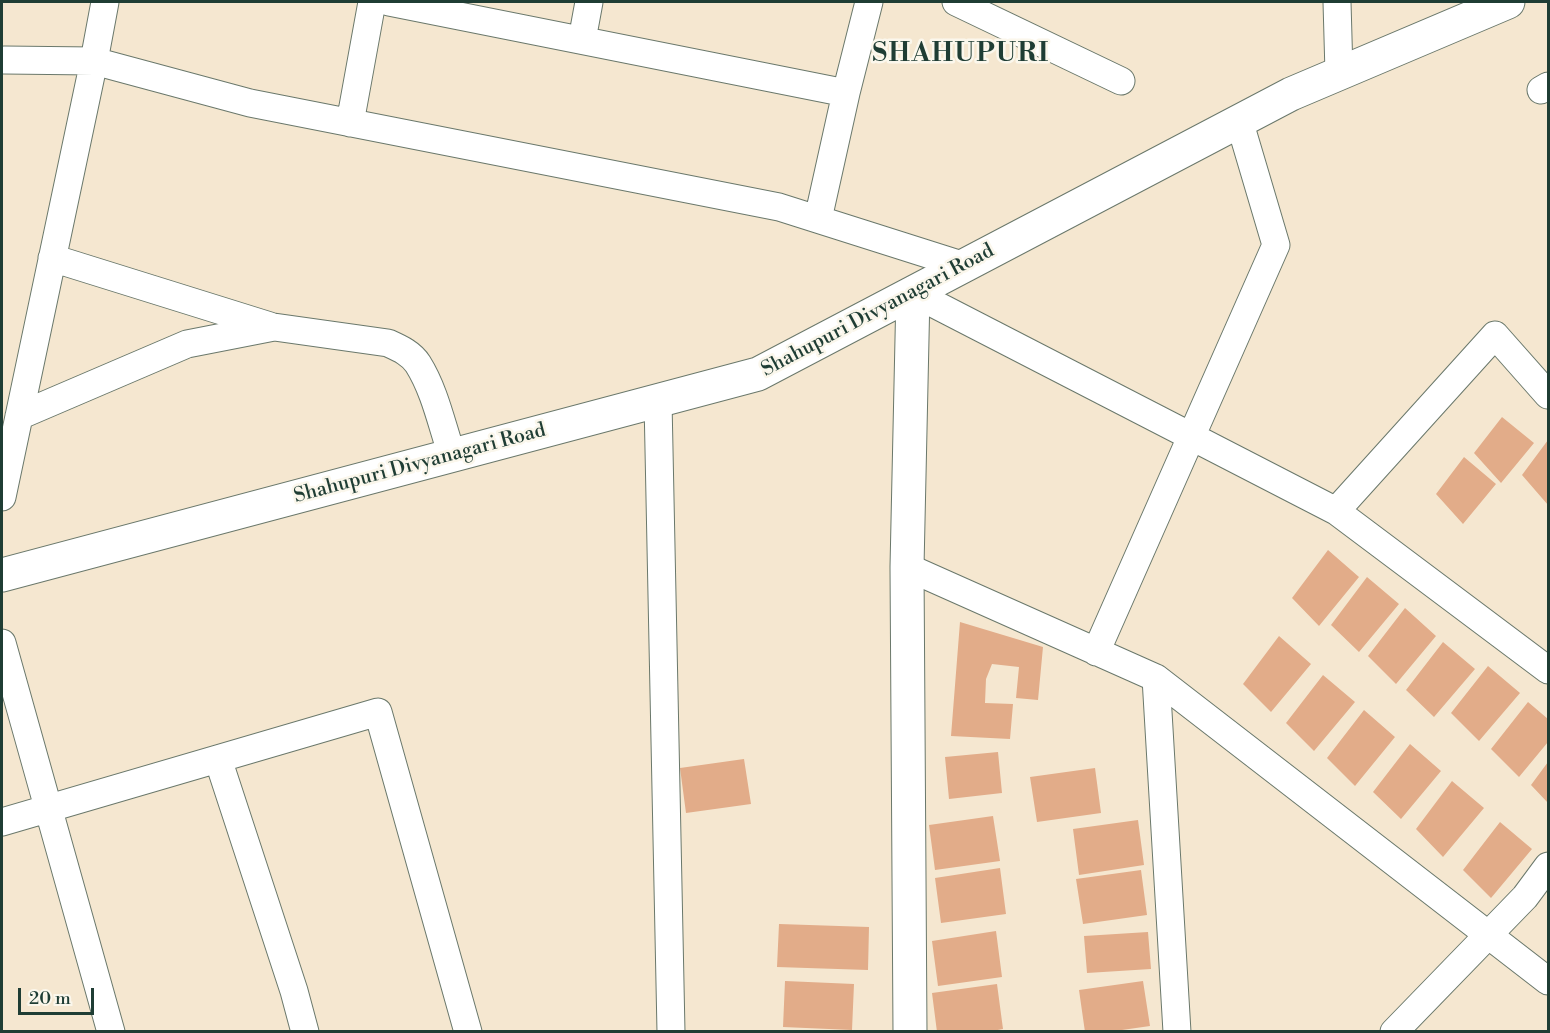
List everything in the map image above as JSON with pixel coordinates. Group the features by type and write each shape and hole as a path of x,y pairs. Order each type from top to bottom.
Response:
{"main road":[{"name":"Shahupuri Divyanagari Road","path":"2,575 758,374 1291,94 1508,2"},
{"path":"910,1032 907,567 914,293"}],"street":[{"path":"2,497 105,2"},
{"path":"350,123 372,2"},
{"path":"389,2 846,93"},
{"path":"582,40 589,2"},
{"path":"818,219 869,2"},
{"path":"956,2 1121,81"},
{"path":"1337,2 1339,73"},
{"path":"2,63 94,61 250,103 779,207 965,266"},
{"path":"1096,652 1276,245 1239,120"},
{"path":"52,258 274,327 388,343 403,349 417,363 433,397 452,455"},
{"path":"914,293 1336,511 1548,670"},
{"path":"19,416 187,344 274,327"},
{"path":"1336,511 1495,335 1548,395"},
{"path":"658,401 671,1032"},
{"path":"907,567 1156,678 1548,981"},
{"path":"2,643 111,1032"},
{"path":"1156,678 1177,1032"},
{"path":"2,822 378,712 468,1032"},
{"path":"218,759 294,991 305,1032"},
{"path":"1394,1032 1525,897 1548,866"}],"building":[{"path":"1502,417 1534,443 1501,483 1474,453"},
{"path":"1548,440 1548,505 1522,475"},
{"path":"1464,457 1496,484 1463,524 1436,494"},
{"path":"1328,550 1359,577 1319,626 1292,598"},
{"path":"1367,577 1399,604 1359,652 1331,625"},
{"path":"1405,608 1436,636 1396,684 1368,656"},
{"path":"960,622 1043,647 1038,700 1016,698 1019,667 992,664 986,679 985,703 1013,704 1010,739 951,736"},
{"path":"1279,636 1311,664 1271,712 1243,684"},
{"path":"1443,642 1475,669 1434,717 1406,690"},
{"path":"1488,666 1520,693 1479,741 1451,713"},
{"path":"1323,675 1355,702 1314,751 1286,723"},
{"path":"1528,702 1548,719 1548,742 1519,777 1491,749"},
{"path":"1364,710 1395,737 1355,786 1327,758"},
{"path":"1410,744 1441,771 1401,819 1373,792"},
{"path":"998,752 1002,793 949,799 945,757"},
{"path":"744,759 751,804 686,813 680,768"},
{"path":"1548,762 1548,803 1531,785"},
{"path":"1095,768 1101,813 1037,822 1030,777"},
{"path":"1452,781 1484,808 1443,857 1416,829"},
{"path":"993,816 1000,861 935,870 929,825"},
{"path":"1138,820 1144,865 1079,875 1073,829"},
{"path":"1500,822 1532,849 1491,898 1463,870"},
{"path":"1000,868 1006,914 941,923 935,878"},
{"path":"1141,870 1147,915 1083,924 1076,879"},
{"path":"779,924 869,927 868,970 777,967"},
{"path":"996,931 1002,977 938,986 932,941"},
{"path":"1148,932 1151,969 1087,973 1084,936"},
{"path":"785,981 854,984 852,1030 783,1027"},
{"path":"1143,981 1150,1026 1108,1032 1085,1032 1079,990"},
{"path":"997,984 1003,1029 987,1032 937,1032 932,993"}],"district":[{"name":"SHAHUPURI","path":"961,55"}]}
